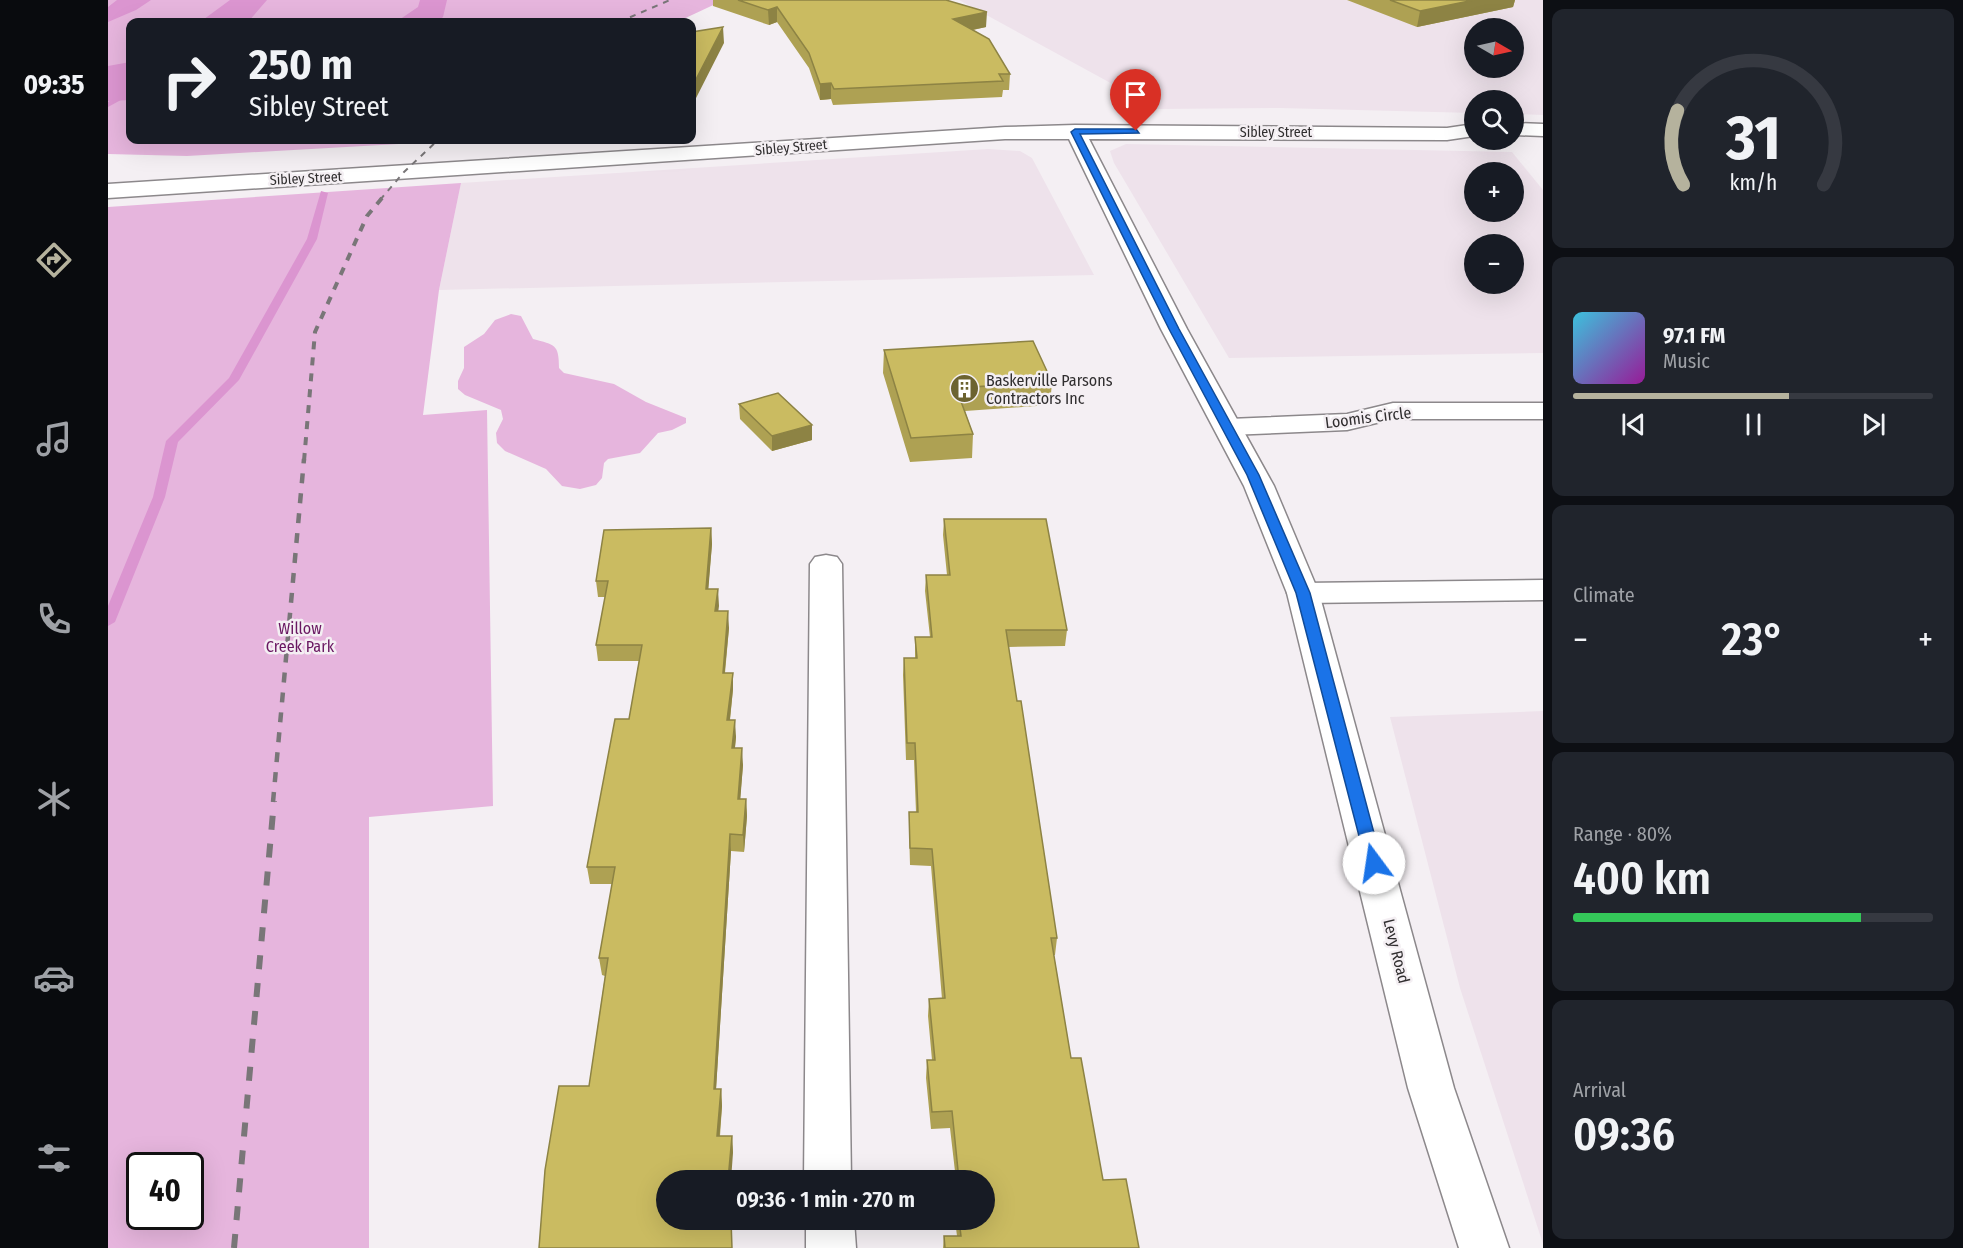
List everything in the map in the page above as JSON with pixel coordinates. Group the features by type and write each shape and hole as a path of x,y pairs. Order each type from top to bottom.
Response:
{"street":[{"name":"Sibley Street","path":"696,138 1015,119 1134,116 1440,118 1464,125"},
{"path":"1524,129 1543,130"},
{"name":"Sibley Street","path":"108,191 785,149 887,140 1075,132 1447,134 1464,130"},
{"name":"Levy Road","path":"1075,132 1174,329 1259,486 1303,593 1431,1088 1484,1248"},
{"name":"Sibley Street","path":"108,171 595,144"},
{"name":"Loomis Circle","path":"1229,427 1347,422 1393,411 1543,411"},
{"path":"826,564 828,1170"},
{"path":"1303,593 1543,590"},
{"path":"830,1230 831,1248"}],"shaded area":[{"path":"117,0 151,0 136,10 108,22 108,7"},
{"path":"230,0 267,0 251,18 205,18"},
{"path":"420,0 447,0 442,18 402,18 418,7"},
{"path":"959,0 1543,0 1543,115 1524,114 1524,90 1464,90 1464,113 1280,108 1158,109"},
{"path":"126,63 126,100 108,101 108,66"},
{"path":"1126,144 1512,152 1520,162 1464,162 1464,222 1524,222 1524,167 1543,190 1543,353 1229,358 1114,163 1110,151"},
{"path":"988,149 1020,151 1032,158 1094,275 439,290 461,183"},
{"path":"1543,711 1543,1244 1460,988 1390,717"}],"green space":[{"path":"108,0 724,0 686,18 126,18 126,144 398,144 187,156 108,154"},
{"name":"Willow Creek Park","path":"461,183 439,290 423,415 487,410 493,806 369,817 369,1248 108,1248 108,207"},
{"path":"511,314 521,316 533,339 551,344 557,350 559,368 564,373 614,384 646,402 686,418 686,423 672,430 658,433 640,453 608,459 604,463 602,478 596,485 580,489 562,486 546,469 505,451 497,443 496,433 503,419 501,410 465,395 458,389 458,381 464,368 464,347 484,334 495,320"}],"building":[{"path":"738,0 946,0 987,12 953,19 989,39 1010,74 999,74 1003,81 834,89 831,83 820,84 809,53 777,7 768,10"},
{"path":"1390,0 1474,0 1420,11"},
{"path":"723,27 696,79 696,31"},
{"path":"1033,341 1052,382 956,388 973,434 911,438 884,350"},
{"path":"778,393 812,425 772,436 739,404"},
{"path":"944,519 1046,519 1067,630 1006,630 1017,701 1021,701 1057,938 1051,938 1071,1058 1081,1058 1103,1180 1126,1179 1139,1248 945,1248 944,1236 961,1236 960,1230 995,1230 995,1170 958,1170 952,1111 932,1112 927,1060 935,1060 929,999 945,998 932,849 910,848 909,812 918,812 915,743 907,743 904,658 917,658 915,637 932,637 926,575 950,575"},
{"path":"711,528 706,589 718,589 715,611 728,611 723,673 733,673 727,720 735,720 732,748 742,748 738,799 746,799 743,835 730,834 714,1089 721,1089 717,1136 732,1136 729,1170 656,1170 656,1230 731,1230 732,1248 539,1248 545,1170 559,1086 589,1086 608,958 599,958 615,867 587,867 615,719 629,719 642,645 596,645 608,581 596,581 604,530"}],"waterway":[{"path":"108,105 126,94"},
{"path":"108,622 159,497 172,441 234,380 312,239 324,193"}],"railway":[{"path":"628,18 670,0"},
{"path":"380,200 404,172 434,144"},
{"path":"304,461 315,332 367,216 382,198"},
{"path":"273,802 304,459"},
{"path":"234,1248 274,801"}],"place":[{"name":"Baskerville Parsons Contractors Inc","path":"965,389"}],"route":[{"path":"1136,131 1075,132 1174,329 1253,475 1303,593 1374,863"}]}
